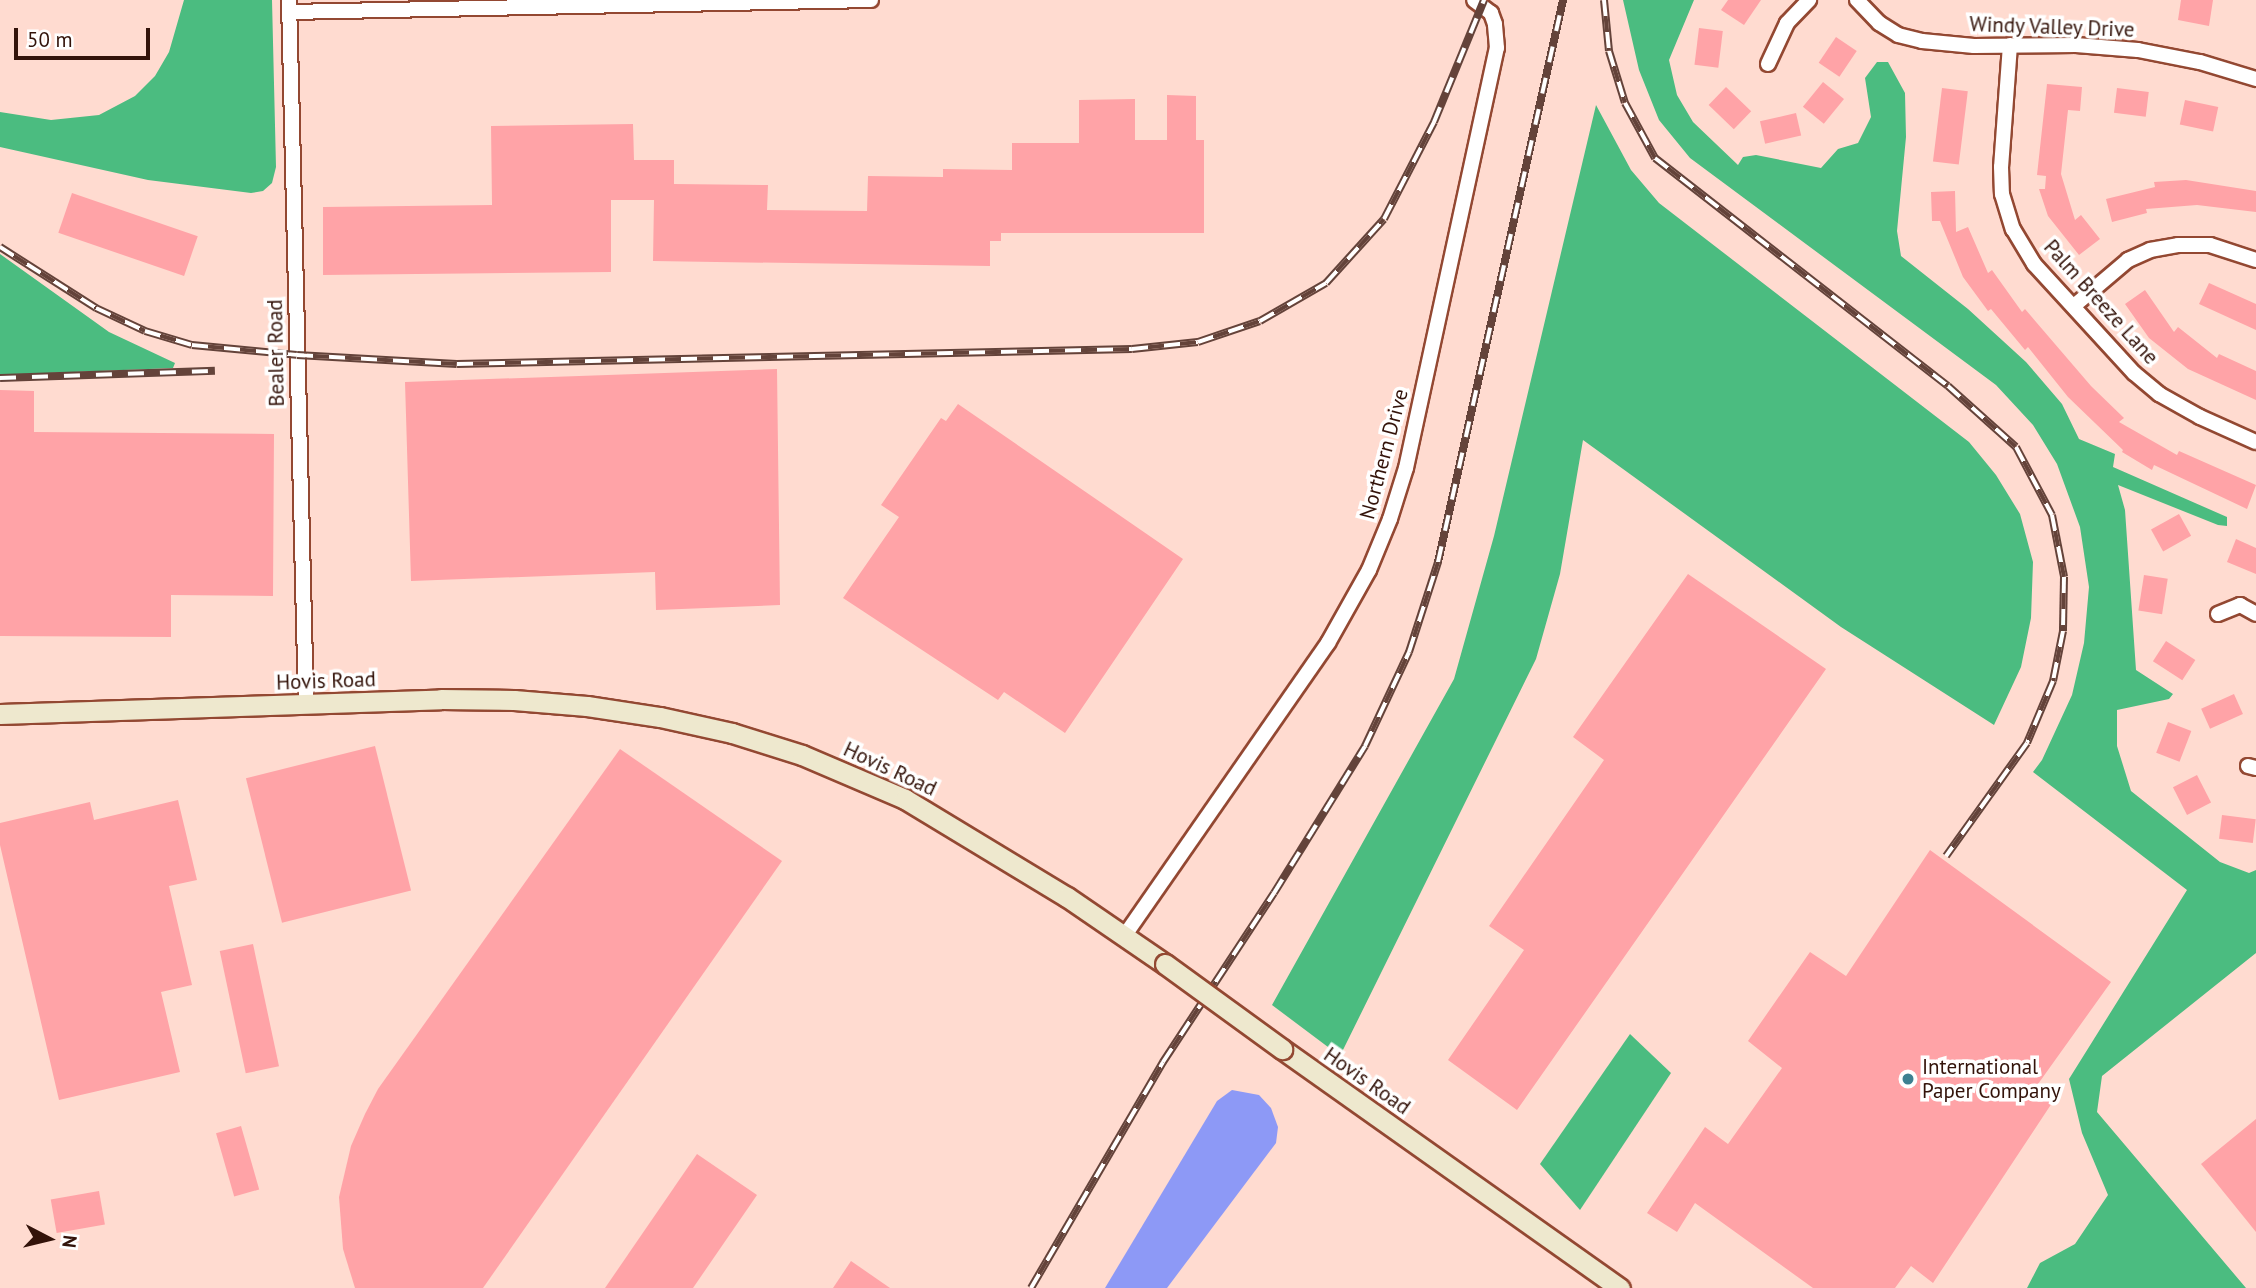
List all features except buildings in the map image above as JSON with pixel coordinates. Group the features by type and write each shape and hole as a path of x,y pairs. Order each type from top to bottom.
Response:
{"street":[{"path":"289,6 871,0"},
{"path":"1768,64 1787,23 1809,0"},
{"name":"Windy Valley Drive","path":"1857,0 1879,23 1898,35 1943,44 2077,45 2138,50 2200,62 2256,79"},
{"name":"Northern Drive","path":"1125,934 1328,643 1369,570 1390,519 1406,468 1497,48 1495,24 1478,2"},
{"name":"Bealer Road","path":"289,6 306,705"},
{"name":"Palm Breeze Lane","path":"2010,45 2001,167 2002,194 2012,229 2034,264 2075,305 2134,373 2159,394 2256,442"},
{"path":"2075,305 2128,260 2150,250 2178,245 2210,245 2256,260"},
{"path":"2218,614 2240,605 2256,614"},
{"name":"Hovis Road","path":"0,714 441,699 514,700 636,713 732,733 802,755 905,799 965,832 1125,934 1282,1049 1620,1288"}],"green space":[{"path":"184,0 272,0 276,167 272,183 263,191 251,193 148,180 0,147 0,112 51,120 99,115 135,96 155,76 169,52"},
{"path":"1623,0 1694,0 1669,60 1677,95 1693,122 1738,165 1743,157 1756,155 1821,168 1838,149 1858,143 1871,117 1865,78 1877,62 1888,62 1905,93 1906,137 1897,231 1901,256 1968,309 2026,362 2062,404 2079,439 2115,454 2113,467 2227,517 2227,526 2218,525 2118,485 2125,510 2136,670 2173,694 2169,699 2117,710 2117,746 2131,791 2220,862 2249,873 2256,870 2256,953 2102,1076 2097,1112 2246,1288 2027,1288 2040,1263 2075,1244 2108,1195 2082,1133 2069,1079 2187,890 2033,772 2042,760 2072,695 2084,643 2089,587 2080,527 2057,464 2033,425 1996,385 1690,158 1659,120 1639,70"},
{"path":"1596,105 1631,170 1659,203 1969,442 1996,475 2020,514 2033,562 2031,618 2021,667 1994,725 1841,627 1583,440 1560,574 1536,659 1340,1056 1272,1005 1454,679 1494,536"},
{"path":"0,254 109,332 175,363 173,368 0,375"},
{"path":"1630,1034 1671,1073 1580,1210 1540,1164"}],"water":[{"path":"1232,1090 1259,1095 1271,1108 1278,1127 1276,1143 1167,1288 1105,1288 1217,1101"}],"railway":[{"path":"0,247 96,308 145,331 192,345 297,355 457,364 1132,349 1198,342 1260,321 1326,283 1384,219 1434,122 1484,0"},
{"path":"1031,1288 1163,1062 1274,893 1365,746 1409,652 1438,562 1563,0"},
{"path":"1604,0 1609,51 1625,103 1655,158 1948,386 2016,447 2052,515 2064,577 2063,631 2053,681 2027,743 1946,856"},
{"path":"0,378 215,371"}],"place":[{"name":"International Paper Company","path":"1908,1079"}]}
